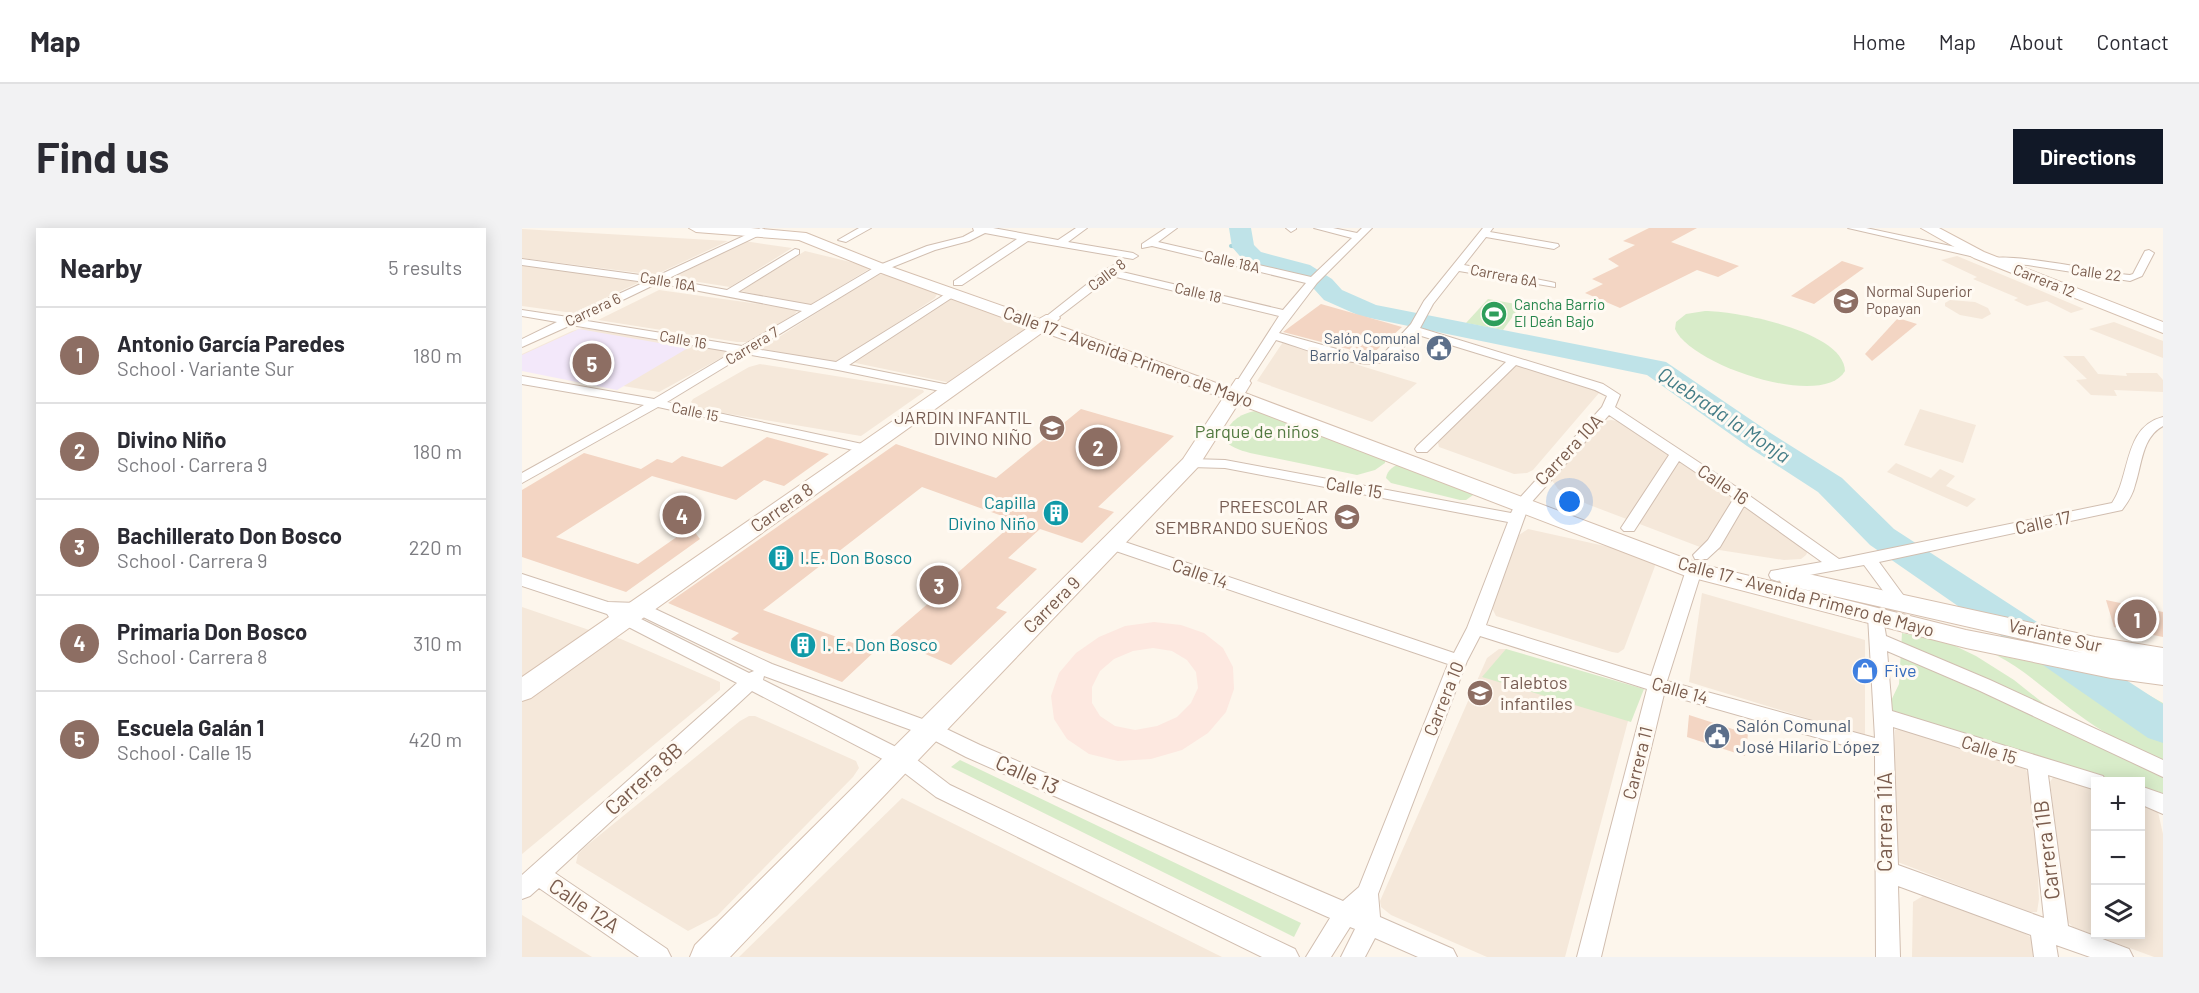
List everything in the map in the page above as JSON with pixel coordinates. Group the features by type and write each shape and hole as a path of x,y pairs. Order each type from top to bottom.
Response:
{"main road":[{"name":"Calle 17 - Avenida Primero de Mayo","path":"696,228 761,231 801,236 890,264 1238,389 1422,449 1523,505 1629,528 1697,563 1777,575 1947,612"},
{"name":"Calle 17 - Avenida Primero de Mayo","path":"792,228 814,231 843,240 890,264"},
{"name":"Carrera 12","path":"1928,228 1986,258 2163,328"},
{"name":"Carrera 8","path":"522,692 622,612 867,449 1048,321"},
{"name":"Calle 17 - Avenida Primero de Mayo","path":"1238,389 1523,505 1697,563 1876,616 1966,639"},
{"name":"Carrera 9","path":"707,957 1191,463 1238,389"},
{"name":"Variante Sur","path":"1947,612 2095,646 2163,658"},
{"name":"Variante Sur","path":"1966,639 2110,668 2163,675"}],"street":[{"path":"843,240 866,228"},
{"path":"970,228 1133,256"},
{"path":"1060,243 1082,228"},
{"name":"Calle 8","path":"1048,321 1109,272 1172,228"},
{"path":"1319,228 1358,236"},
{"name":"Carrera 9","path":"1238,389 1286,314 1313,281 1366,228"},
{"name":"Calle 22","path":"1853,228 1986,258 2032,261 2086,273 2130,278 2137,276 2149,253"},
{"name":"Carrera 7","path":"522,479 656,403 890,264 986,229"},
{"name":"Carrera 6","path":"522,343 761,231"},
{"path":"1272,335 1361,360 1374,361 1385,358 1417,323 1428,303 1486,231 1554,246"},
{"path":"838,366 1025,238"},
{"name":"Calle 18A","path":"1150,243 1313,281"},
{"path":"729,293 795,252"},
{"name":"Calle 16A","path":"522,262 657,280 812,309"},
{"name":"Carrera 6A","path":"1456,267 1551,285"},
{"name":"Calle 18","path":"1109,272 1286,314"},
{"name":"Calle 16","path":"522,313 838,366 950,389"},
{"name":"Calle 16","path":"1417,323 1515,360 1599,387 1611,401 1677,453 1837,564"},
{"path":"1422,449 1515,360"},
{"name":"Calle 15","path":"522,380 656,403 867,449"},
{"name":"Carrera 10A","path":"1523,505 1611,401"},
{"name":"Calle 17","path":"1777,575 2118,507 2125,499 2141,438 2156,423 2163,421"},
{"path":"1629,528 1677,453"},
{"name":"Calle 15","path":"1191,463 1225,464 1523,505"},
{"path":"522,465 540,469"},
{"path":"1697,563 1714,543 1742,497"},
{"name":"Carrera 10","path":"1369,924 1367,894 1458,661 1476,628 1523,505"},
{"name":"Calle 14","path":"1113,544 1458,661"},
{"path":"1876,557 1901,603"},
{"name":"Carrera 11","path":"1589,957 1657,685 1697,563"},
{"name":"Calle 13","path":"522,580 622,612 766,669 929,729 1445,957"},
{"name":"Calle 13","path":"622,612 749,683 901,759 943,791 1287,957"},
{"name":"Carrera 11A","path":"1876,616 1885,749 1888,957"},
{"name":"Calle 14","path":"1476,628 1657,685 1885,749"},
{"path":"1879,640 1984,685 2163,769"},
{"name":"Carrera 8B","path":"530,882 766,669"},
{"name":"Calle 15","path":"1883,716 2091,781"},
{"name":"Carrera 11B","path":"2037,765 2050,931 2046,957"},
{"path":"2145,797 2163,805"},
{"path":"1885,871 2121,957"},
{"name":"Calle 12A","path":"530,882 658,957"},
{"name":"Carrera 10","path":"1345,914 1367,894"},
{"path":"1318,957 1345,914"},
{"path":"1353,957 1369,924"}],"shaded area":[{"path":"522,229 728,241 655,275 522,258"},
{"path":"744,241 792,248 730,287 673,278"},
{"path":"805,251 867,266 869,269 810,305 741,291"},
{"path":"1957,256 2084,309 2071,313 2047,301 2027,306 2014,300 2018,298 1973,279 1977,277 1941,260"},
{"path":"522,265 640,282 573,313 522,306"},
{"path":"878,274 889,275 937,294 935,298 837,363 760,349"},
{"path":"659,290 797,311 792,317 748,342 598,320"},
{"path":"947,298 956,299 1025,324 1026,328 951,383 851,362"},
{"path":"1950,300 1975,302 1988,308 1991,314 1982,319 1960,315 1945,306 1945,303"},
{"path":"2114,322 2163,341 2163,358 2089,329"},
{"path":"583,328 730,351 730,353 659,392 522,369 522,354"},
{"path":"579,329 688,348 617,390 522,371 522,355"},
{"path":"1283,342 1417,383 1372,422 1257,381"},
{"path":"2063,356 2084,356 2098,374 2127,376 2126,373 2157,373 2163,380 2163,392 2114,390 2117,396 2091,395 2076,380 2087,379"},
{"path":"760,364 923,390 924,392 861,436 694,408 689,405 693,399 749,367"},
{"path":"1516,365 1599,393 1533,470 1527,473 1514,474 1439,447 1440,438 1512,366"},
{"path":"1920,409 1976,425 1963,463 1904,445"},
{"path":"1611,420 1624,422 1697,471 1808,551 1806,555 1801,559 1784,560 1700,547 1587,504 1558,489 1551,479 1599,422"},
{"path":"1896,463 1931,478 1940,469 1955,476 1946,486 1976,499 1967,507 1887,472"},
{"path":"1528,529 1641,554 1653,560 1655,566 1624,649 1618,653 1612,652 1496,616 1492,608 1519,535"},
{"path":"1702,593 1865,640 1865,736 1689,682"},
{"path":"522,607 595,632 522,682"},
{"path":"1154,622 1181,625 1204,633 1223,648 1233,667 1234,689 1226,712 1208,733 1182,750 1151,759 1118,761 1089,754 1067,739 1054,719 1051,696 1059,673 1076,653 1099,637 1125,626","holes":["1153,648 1172,651 1187,660 1196,672 1198,688 1191,703 1177,717 1157,726 1135,730 1115,726 1100,716 1092,703 1092,687 1100,671 1114,659 1133,651"]},
{"path":"613,637 720,682 720,690 522,854 522,698"},
{"path":"1499,649 1506,649 1628,721 1565,957 1487,957 1391,915 1381,907 1380,901 1487,658"},
{"path":"749,716 755,716 856,761 859,768 853,777 717,916 688,931 576,863 578,854 585,847"},
{"path":"1900,729 2022,766 2026,770 2029,776 2036,839 2039,899 2037,912 2028,912 1895,861 1891,849 1895,730"},
{"path":"2054,776 2091,785 2091,934 2073,927 2067,921 2050,782"},
{"path":"902,798 1222,957 739,957"},
{"path":"2145,802 2154,806 2158,812 2163,834 2163,957 2154,957 2105,939 2145,939"},
{"path":"1923,896 1942,900 2020,931 2032,938 2033,957 1912,957 1913,902"},
{"path":"522,915 592,957 522,957"}],"green space":[{"name":"Cancha Barrio El Deán Bajo","path":"1488,299 1521,305 1503,330 1466,323"},
{"path":"1705,311 1763,319 1808,334 1827,345 1840,357 1845,371 1832,382 1811,386 1785,384 1757,378 1730,368 1705,356 1686,343 1675,329 1676,322 1686,314"},
{"name":"Parque de niños","path":"1256,411 1385,460 1385,463 1375,470 1357,475 1250,453 1235,448 1222,438 1235,420 1244,414"},
{"path":"1402,463 1473,491 1473,495 1466,500 1460,500 1391,483 1386,478 1388,473"},
{"path":"1902,633 1949,643 1976,656 2014,680 2048,707 2163,776 2163,798 2145,792 2145,777 2095,777 1898,717 1888,707 1899,684"},
{"path":"1506,649 1644,689 1631,722 1482,677"},
{"path":"1996,655 2120,679 2163,703 2163,762 2123,743 2095,726 2020,669"},
{"path":"960,760 1301,923 1294,937 951,767"}],"building":[{"path":"1649,228 1697,228 1671,242 1739,266 1718,277 1697,270 1620,308 1585,293 1603,284 1592,279 1619,266 1608,259 1635,245 1623,241"},
{"path":"1842,261 1864,268 1814,304 1791,296"},
{"path":"1321,304 1402,327 1371,355 1283,332"},
{"path":"1898,318 1917,324 1872,361 1865,354"},
{"path":"1081,409 1174,436 1098,507 1114,512 1082,543 1040,529 1008,558 1037,569 996,608 1007,612 951,665 888,638 959,577 954,576 1016,521 922,487 763,610 875,651 842,682 731,639 739,633 668,603 896,444 996,478"},
{"path":"767,437 829,454 784,486 764,480 736,500 652,476 556,537 638,564 691,527 700,539 626,592 522,557 522,490 584,453 641,469 657,459 672,463 682,456 722,467"},
{"path":"2106,600 2163,612 2163,637 2114,627"},
{"name":"Salón Comunal José Hilario López","path":"1689,715 1748,734 1745,756 1687,737"}],"waterway":[{"name":"Quebrada la Monja","path":"1240,228 1243,247 1253,257 1302,270 1323,284 1333,295 1369,311 1656,368 1758,439 1830,485 1882,537 2163,726"},
{"path":"1231,246 1243,247"}],"place":[{"name":"Normal Superior Popayan","path":"1846,301"},
{"name":"Cancha Barrio El Deán Bajo","path":"1494,314"},
{"name":"Salón Comunal Barrio Valparaiso","path":"1439,348"},
{"name":"Escuela Galán 1","path":"592,363"},
{"name":"JARDIN INFANTIL DIVINO NIÑO","path":"1052,428"},
{"name":"Divino Niño","path":"1098,447"},
{"name":"Capilla Divino Niño","path":"1056,513"},
{"name":"Primaria Don Bosco","path":"682,515"},
{"name":"PREESCOLAR SEMBRANDO SUEÑOS","path":"1347,517"},
{"name":"I.E. Don Bosco","path":"781,558"},
{"name":"Bachillerato Don Bosco","path":"939,585"},
{"name":"Antonio García Paredes","path":"2137,619"},
{"name":"I. E. Don Bosco","path":"803,645"},
{"name":"Five","path":"1865,671"},
{"name":"Talebtos infantiles","path":"1480,693"},
{"name":"Salón Comunal José Hilario López","path":"1717,736"}]}
